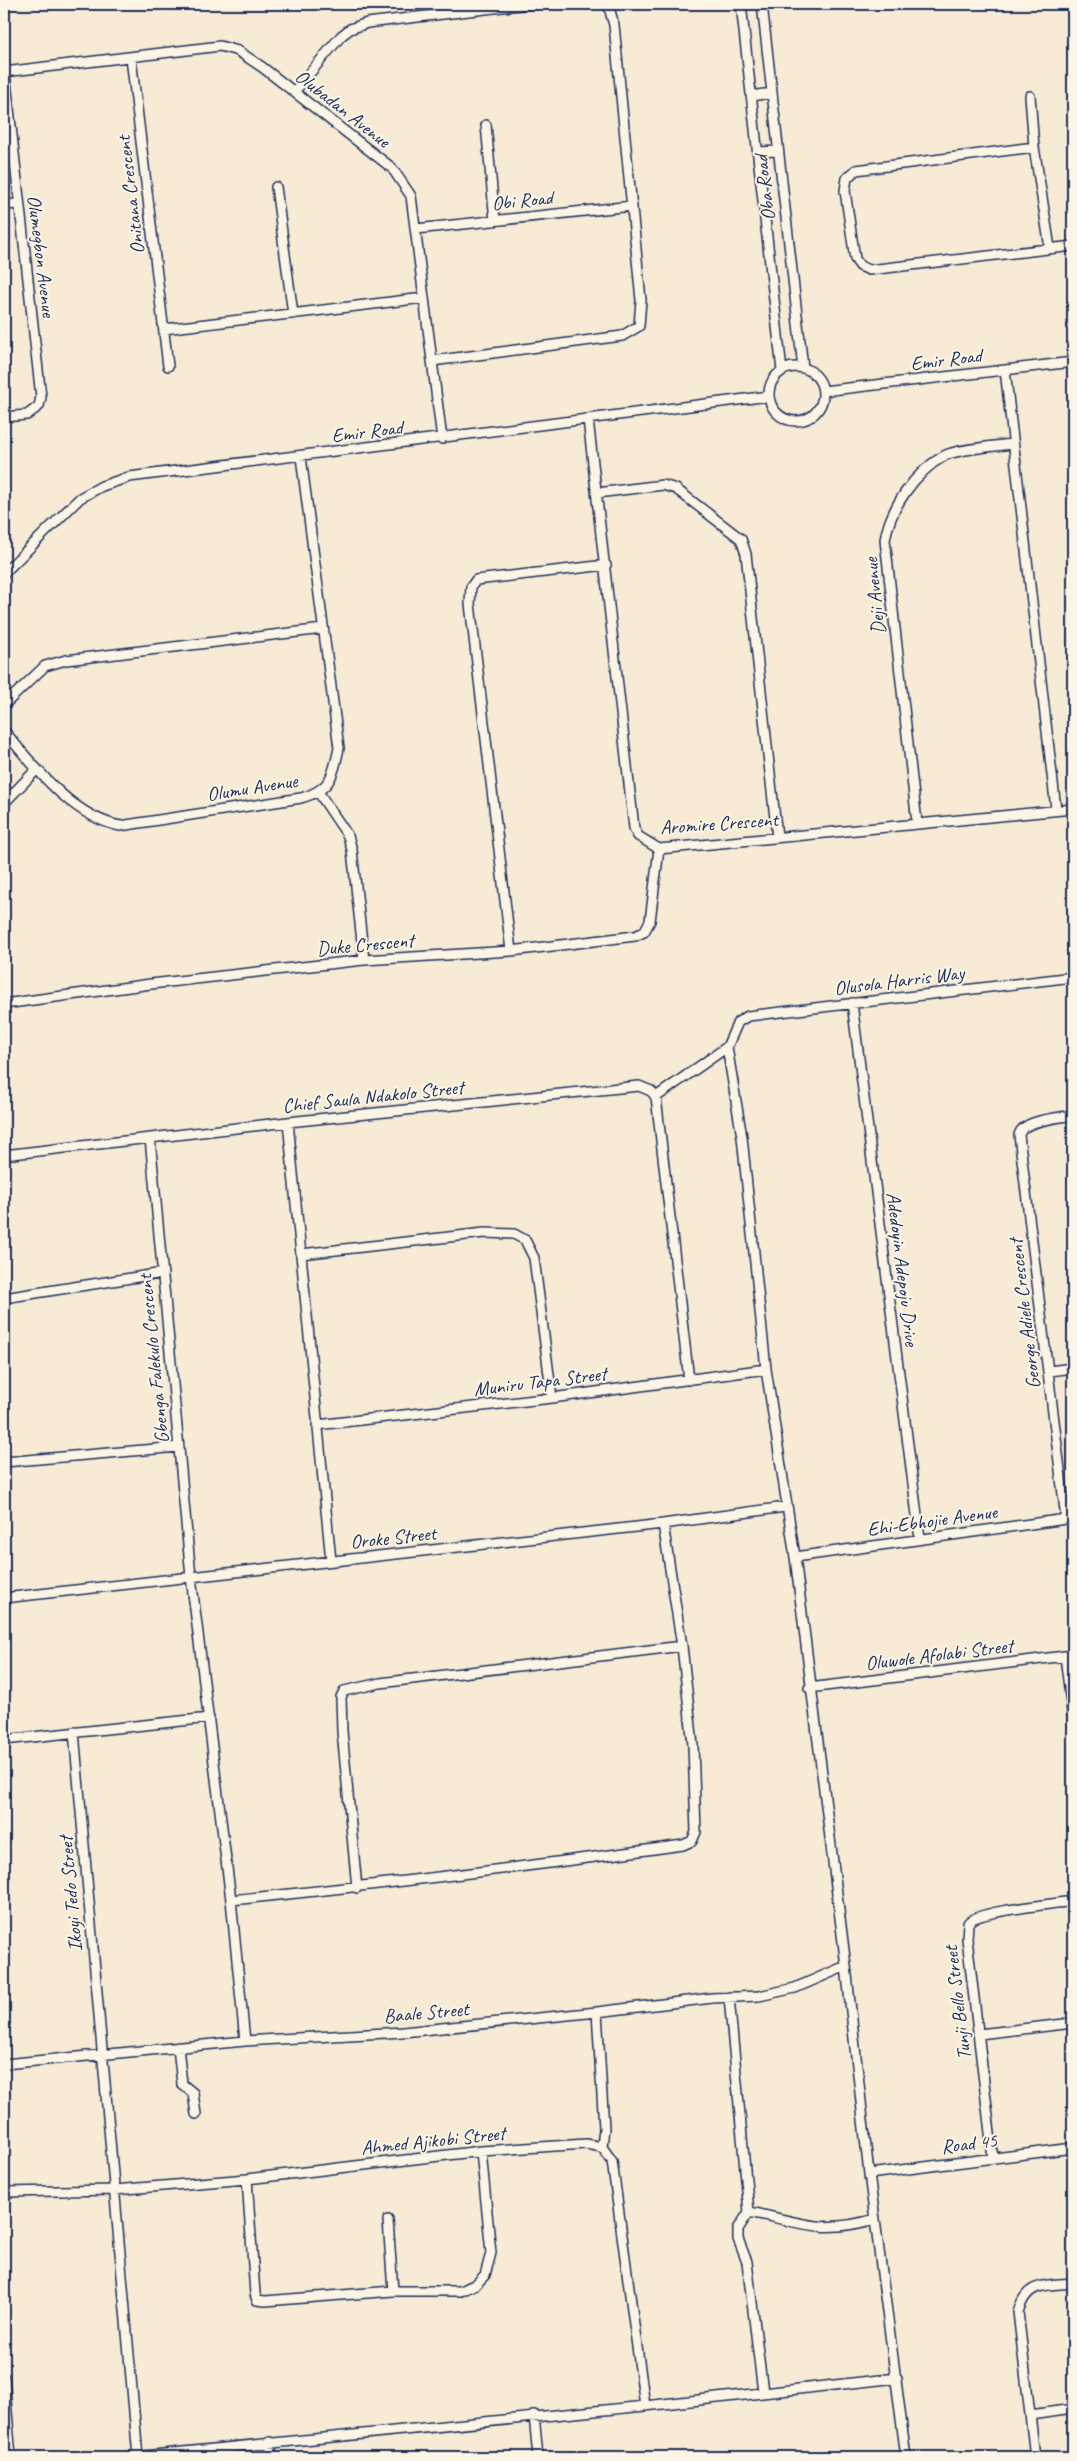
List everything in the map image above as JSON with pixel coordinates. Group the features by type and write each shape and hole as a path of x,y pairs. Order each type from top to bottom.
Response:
{"street":[{"path":"294,92 341,36 350,29 366,23 529,4"},
{"path":"432,361 622,336 632,332 639,326 641,300 632,206 614,25 608,4"},
{"path":"741,4 782,371"},
{"name":"Oba Road","path":"762,4 803,368"},
{"name":"Olubadan Avenue","path":"4,72 220,46 238,51 392,168 411,196 442,439"},
{"name":"Onitana Crescent","path":"131,58 168,366"},
{"name":"Olumegbon Avenue","path":"4,72 41,397 40,406 27,414 4,417"},
{"path":"751,96 771,93"},
{"path":"1030,96 1034,148 1050,248"},
{"path":"486,125 495,221"},
{"path":"1034,148 856,170 847,178 845,190 855,259 860,266 869,270 1073,246"},
{"path":"757,152 778,151"},
{"path":"276,187 294,314"},
{"path":"4,205 18,204"},
{"name":"Obi Road","path":"416,229 632,206"},
{"path":"164,329 424,298"},
{"name":"Emir Road","path":"823,391 1073,362"},
{"path":"796,367 803,368 816,376 823,391 820,407 814,414 799,421 782,417 771,404 769,396 771,382 782,371 796,367"},
{"path":"1005,370 1056,810"},
{"name":"Emir Road","path":"4,573 80,498 102,486 129,477 442,439 769,396"},
{"name":"Aromire Crescent","path":"588,419 606,565 634,828 638,836 658,848 1073,809"},
{"name":"Deji Avenue","path":"917,823 885,540 888,523 895,508 910,488 926,470 945,455 1013,444"},
{"name":"Olumu Avenue","path":"4,731 37,769 80,808 102,822 120,826 301,798 319,793 334,772 339,748 301,456"},
{"path":"597,492 664,485 676,489 741,539 746,554 777,837"},
{"path":"511,952 470,604 471,587 476,580 606,565"},
{"path":"4,705 46,666 66,660 323,629"},
{"path":"4,803 37,769"},
{"path":"319,793 348,836 352,850 364,960"},
{"name":"Duke Crescent","path":"4,1004 151,984 364,960 511,952 635,936 644,932 650,921 658,848"},
{"name":"Olusola Harris Way","path":"727,1047 738,1022 748,1016 1073,976"},
{"name":"Adedoyin Adepoju Drive","path":"852,1003 920,1539"},
{"path":"688,1380 656,1097 727,1047 742,1137 766,1369 795,1556 809,1688 846,1966 868,2174 897,2378 906,2457"},
{"name":"Chief Saula Ndakolo Street","path":"4,1155 288,1122 639,1086 650,1091 656,1097"},
{"name":"George Adiele Crescent","path":"1070,1519 1019,1135 1022,1128 1029,1124 1073,1115"},
{"path":"288,1122 330,1562"},
{"name":"Gbenga Falekulo Crescent","path":"150,1138 191,1577 231,1900 245,2041"},
{"path":"301,1254 460,1235 514,1234 525,1240 534,1258 552,1398"},
{"path":"4,1298 162,1273"},
{"path":"1049,1371 1073,1368"},
{"name":"Muniru Tapa Street","path":"317,1425 552,1398 766,1369"},
{"path":"4,1462 179,1447"},
{"name":"Oroke Street","path":"4,1598 663,1524 786,1507"},
{"name":"Ehi-Ebhojie Avenue","path":"795,1556 1070,1519"},
{"path":"231,1900 357,1888 683,1845 692,1841 696,1832 692,1745 682,1646 663,1524"},
{"path":"357,1888 342,1731 341,1697 344,1691 380,1683 682,1646"},
{"path":"1069,1655 1073,1720"},
{"name":"Oluwole Afolabi Street","path":"809,1688 1069,1655"},
{"path":"4,1740 209,1718"},
{"name":"Ikoyi Tedo Street","path":"74,1732 138,2457"},
{"name":"Tunji Bello Street","path":"993,2158 967,1939 969,1921 975,1916 990,1913 1073,1901"},
{"name":"Baale Street","path":"4,2064 245,2041 403,2032 729,1997 759,1996 795,1988 846,1966"},
{"path":"729,1997 749,2212 738,2229 738,2240 747,2262 763,2392"},
{"path":"597,2012 604,2128 602,2146 612,2161 645,2406"},
{"path":"979,2034 1073,2023"},
{"path":"178,2048 182,2084 193,2093 196,2114"},
{"name":"Ahmed Ajikobi Street","path":"4,2192 114,2190 248,2179 481,2151 586,2144 602,2146"},
{"name":"Road 45","path":"868,2174 1073,2148"},
{"path":"248,2179 255,2294 257,2300 265,2301 393,2291 461,2291 476,2284 485,2274 491,2253 481,2151"},
{"path":"749,2212 816,2228 858,2224 875,2219"},
{"path":"388,2220 393,2291"},
{"path":"1035,2457 1018,2312 1022,2297 1038,2287 1073,2283"},
{"path":"4,2377 11,2457"},
{"path":"133,2457 645,2406 897,2378"},
{"path":"1030,2415 1073,2409"},
{"path":"534,2416 538,2457"},
{"path":"270,2442 272,2457"}]}
